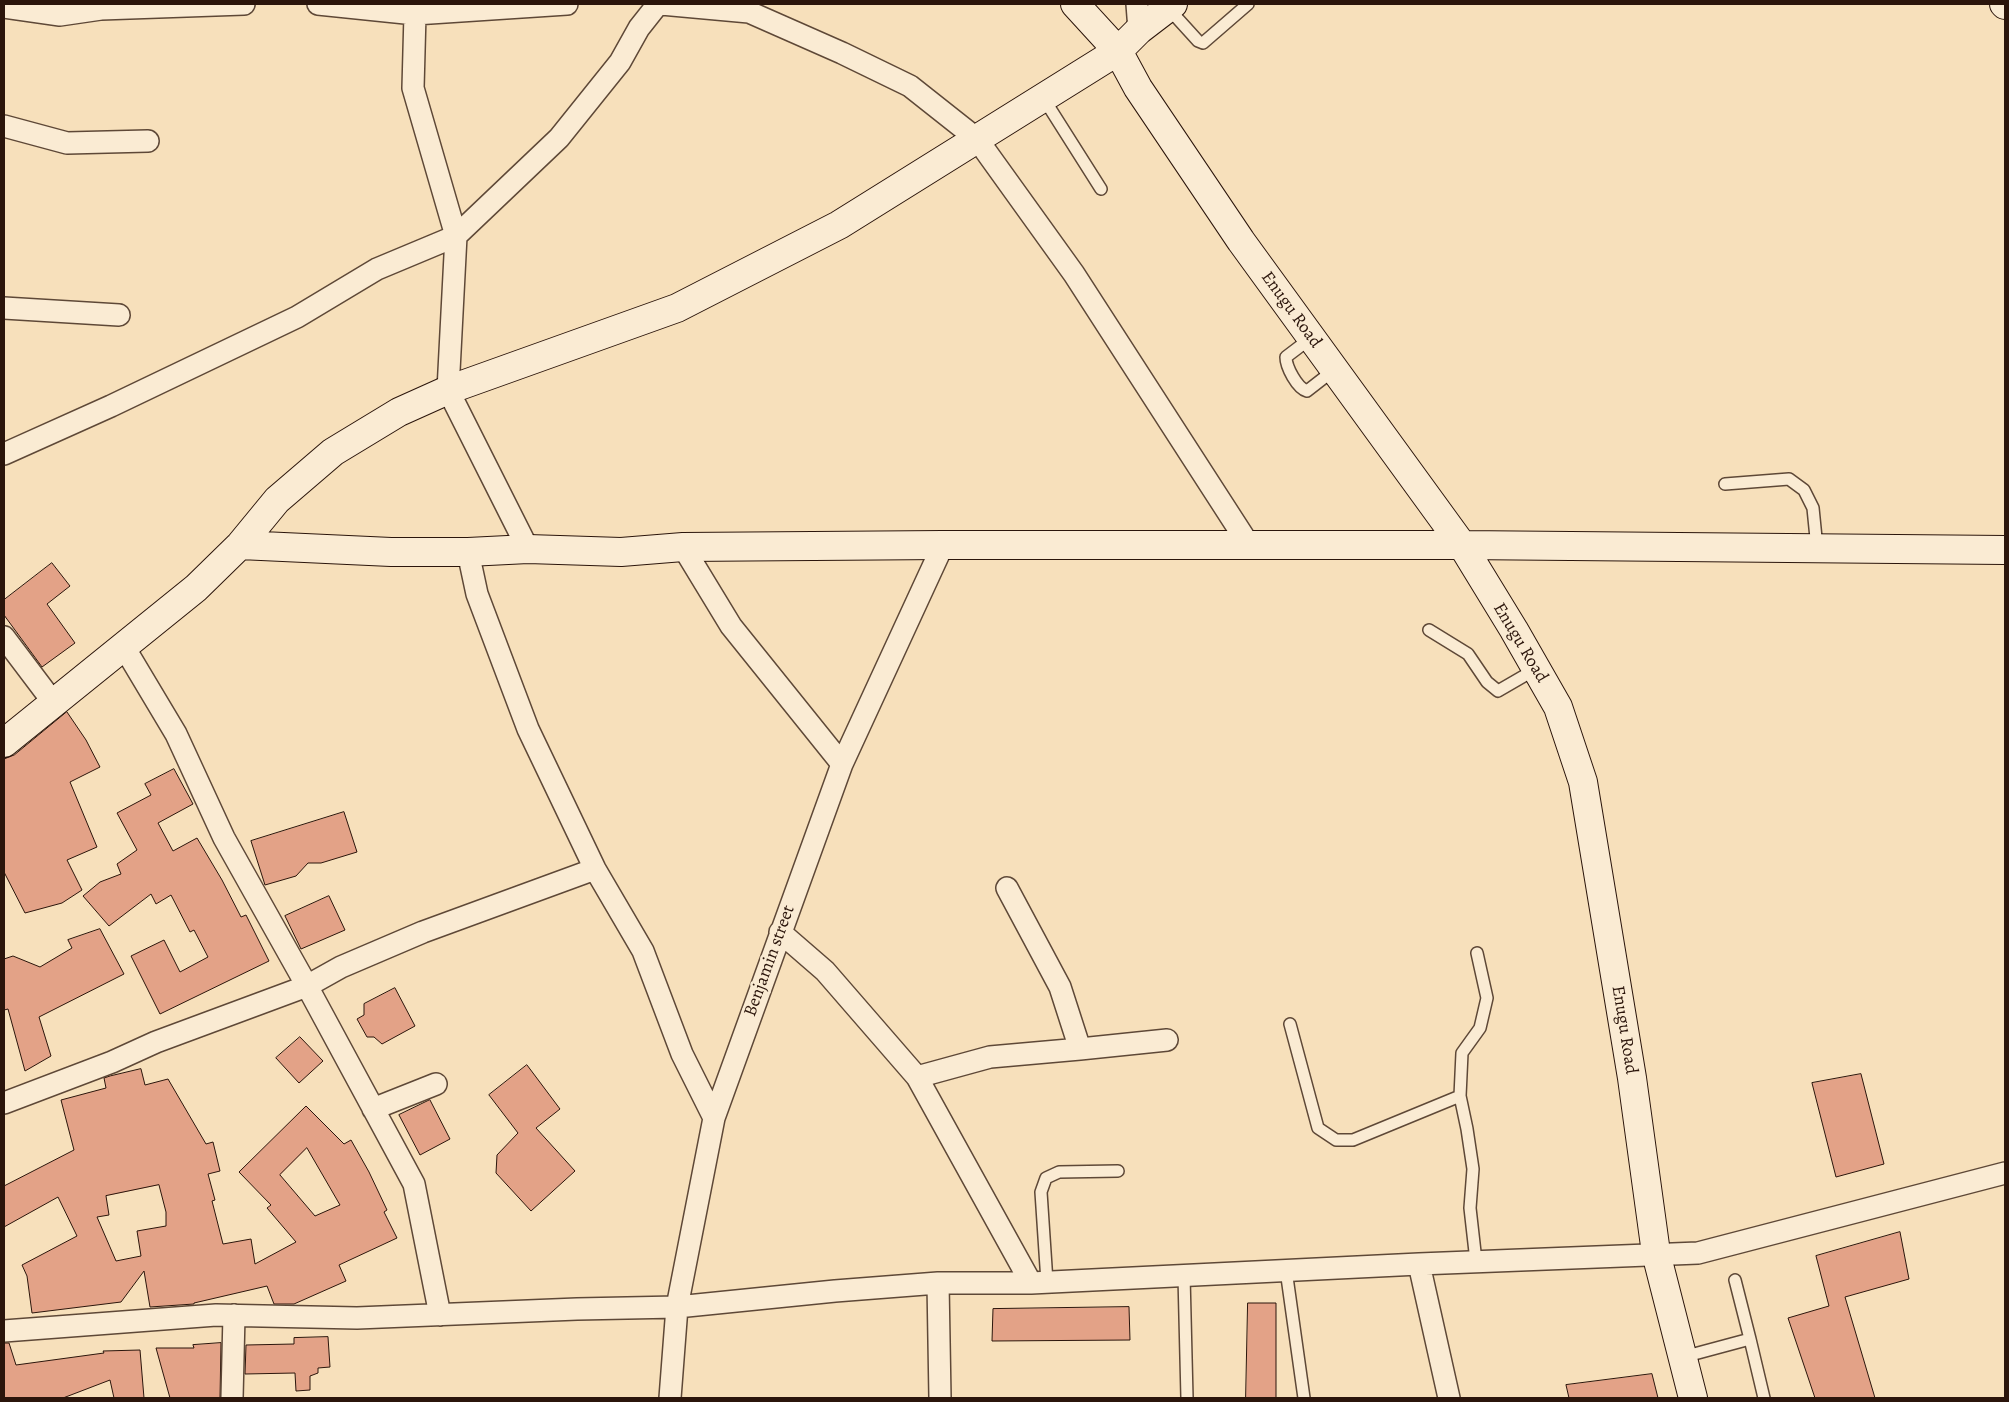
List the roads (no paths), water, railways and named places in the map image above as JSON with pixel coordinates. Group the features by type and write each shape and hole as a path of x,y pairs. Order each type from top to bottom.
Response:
{"street":[{"path":"4,7 60,10 244,4"},
{"path":"318,4 415,14 567,4"},
{"path":"4,454 111,406 297,318 376,269 456,236 559,138 620,62 638,28 660,4 702,6 749,12 842,53 910,86 977,140 1074,274 1250,545"},
{"name":"Enugu Road","path":"1075,4 1118,51 1138,88 1241,241 1462,546 1558,707 1583,782 1632,1078 1656,1253 1693,1398"},
{"path":"4,743 196,588 240,545 277,500 334,452 399,412 448,390 677,308 839,225 1044,99 1118,51 1138,17 1170,6"},
{"path":"415,14 413,88 456,236 448,390 528,548"},
{"path":"4,126 67,142 148,140"},
{"path":"4,308 119,315"},
{"path":"240,545 392,552 468,552 528,548 621,552 682,547 943,545 2005,550"},
{"name":"Benjamin street","path":"670,1398 677,1307 714,1118 842,764 943,545"},
{"path":"682,547 731,626 842,764"},
{"path":"468,552 477,594 528,729 595,869 643,950 682,1054 714,1118"},
{"path":"4,637 54,702"},
{"path":"124,647 176,734 224,838 308,986 414,1184 440,1315"},
{"path":"4,1104 112,1062 156,1042 308,986 341,968 423,932 595,869"},
{"path":"1007,888 1060,987 1080,1049"},
{"path":"780,932 825,971 917,1077 1039,1283"},
{"path":"917,1077 990,1056 1167,1040"},
{"path":"373,1109 436,1084"},
{"path":"4,1331 102,1322 216,1315 357,1318 677,1307 835,1290 938,1283 1039,1283 1476,1261 1656,1253 1698,1253 2005,1173"},
{"path":"1419,1264 1449,1398"},
{"path":"938,1283 940,1398"},
{"path":"232,1398 234,1315"}],"lane":[{"path":"1170,6 1198,40 1203,43 1248,4"},
{"path":"1044,99 1101,189"},
{"path":"1311,338 1286,357 1286,362 1300,386 1307,390 1334,370"},
{"path":"1725,484 1789,479 1804,490 1813,508 1817,549"},
{"path":"1429,630 1468,654 1487,682 1498,691 1536,669"},
{"path":"1476,1261 1470,1208 1473,1169 1460,1096 1462,1053 1480,1028 1487,998 1477,953"},
{"path":"1290,1024 1318,1128 1336,1140 1353,1140 1460,1096"},
{"path":"1039,1283 1041,1192 1046,1178 1059,1172 1118,1171"},
{"path":"1286,1270 1304,1398"},
{"path":"1184,1276 1187,1398"},
{"path":"1735,1280 1764,1398"},
{"path":"1683,1357 1750,1339"}]}
